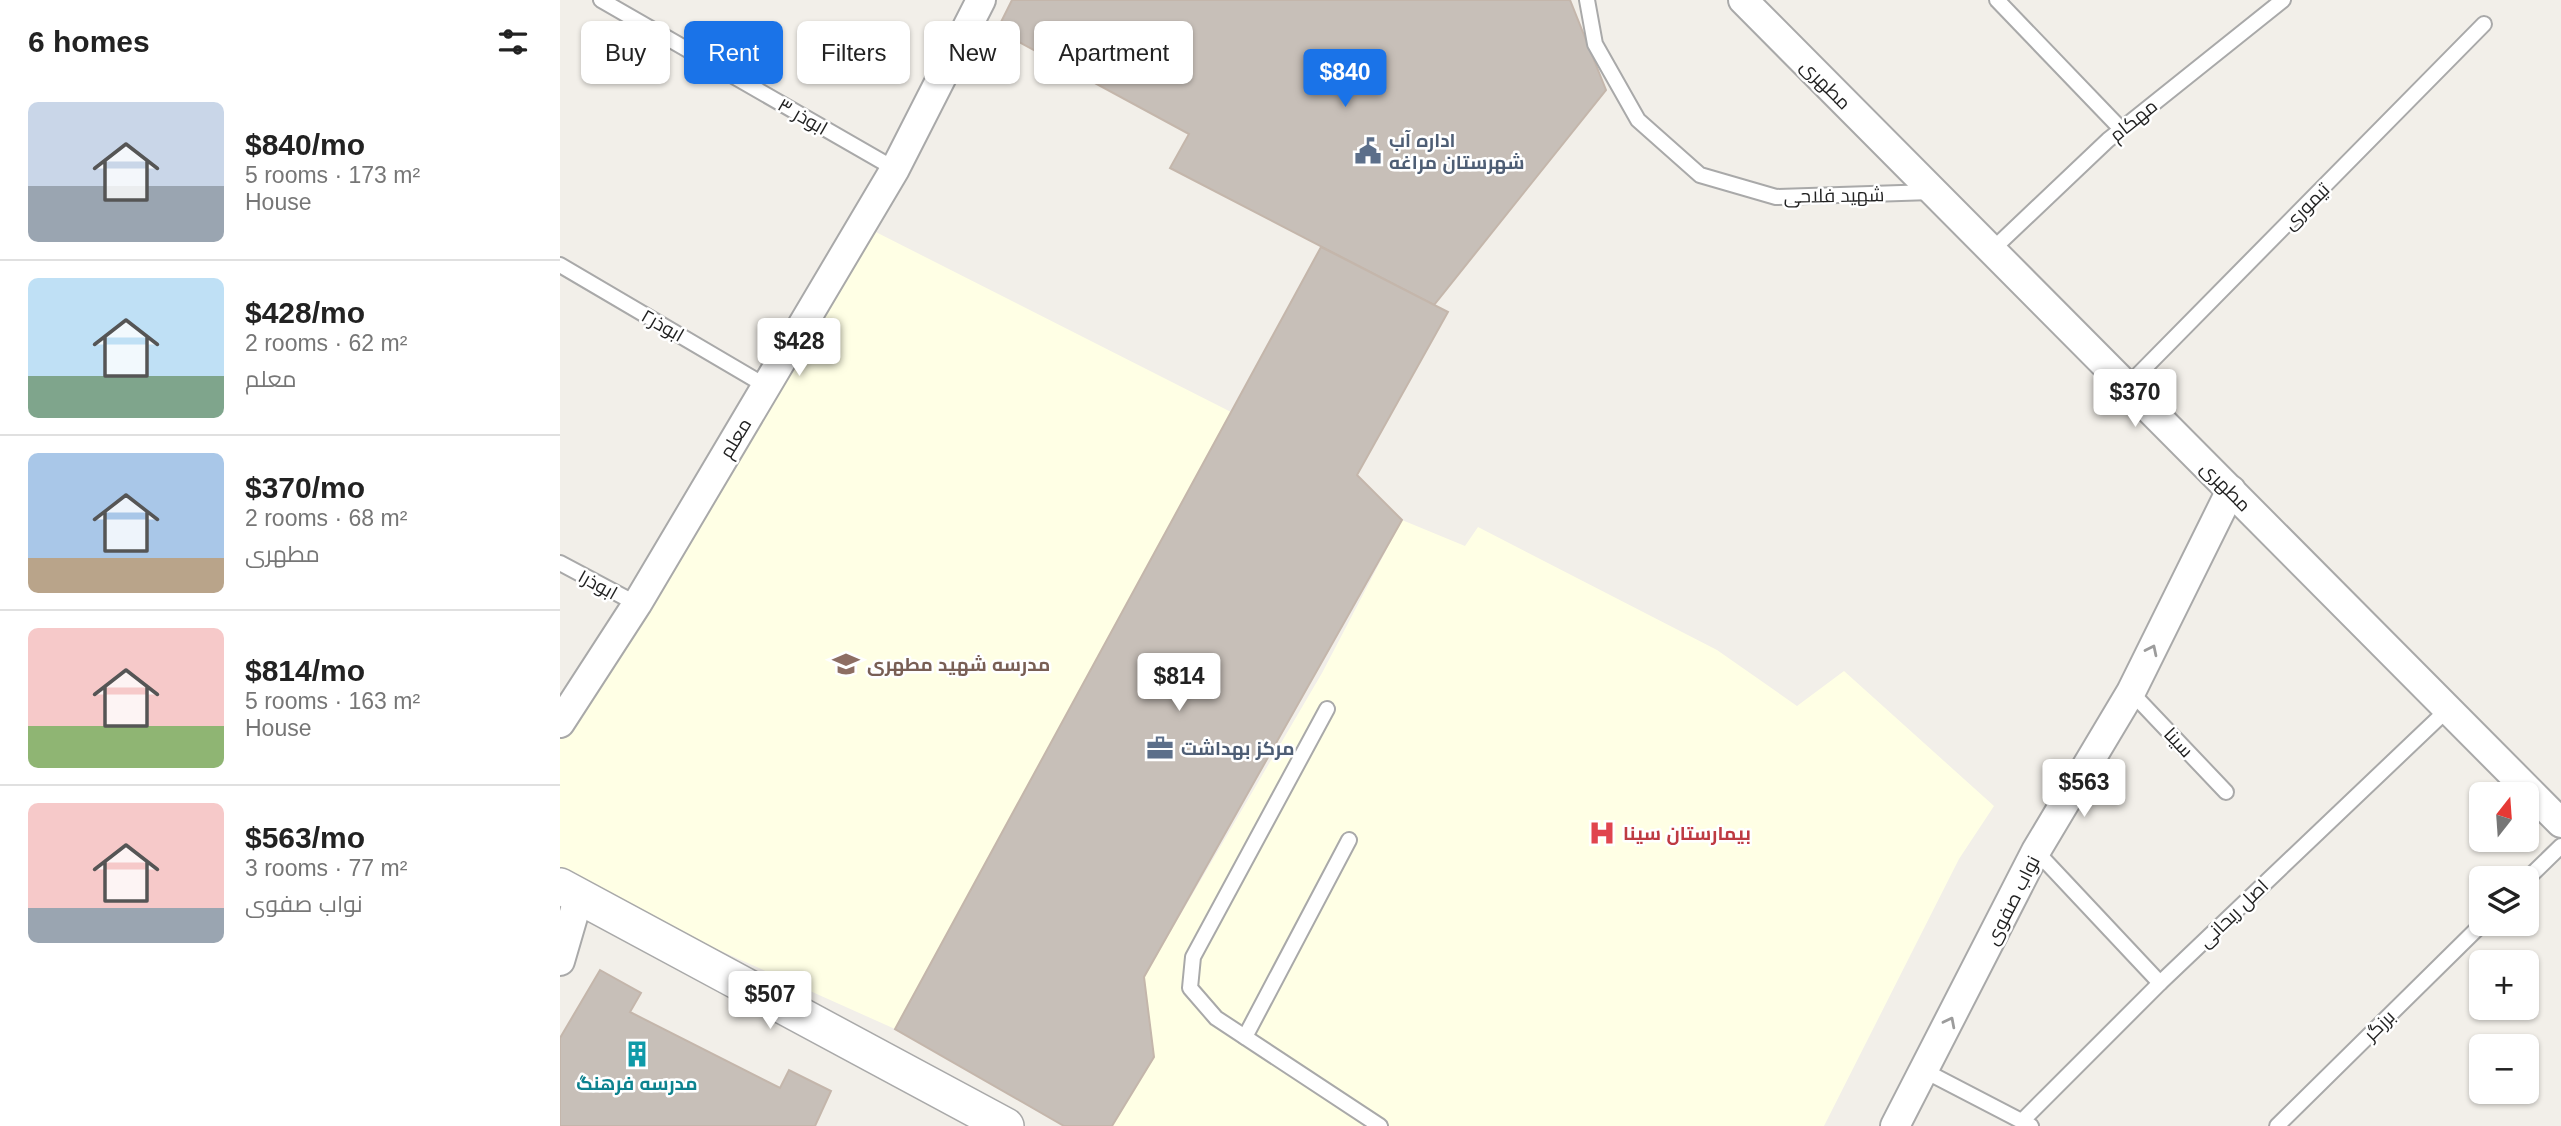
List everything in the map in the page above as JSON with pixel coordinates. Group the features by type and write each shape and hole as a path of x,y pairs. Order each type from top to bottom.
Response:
{"street":[{"name":"معلم","path":"560,723 636,604 895,169 981,0"},
{"name":"مطهری","path":"1743,0 2561,823"},
{"name":"نواب صفوی","path":"1895,1126 2036,851 2132,692 2231,490"},
{"path":"560,961 570,891 1006,1126"}],"lane":[{"name":"ابوذر ۳","path":"601,0 895,169"},
{"name":"شهید فلاحی","path":"1587,0 1595,44 1638,120 1700,175 1776,197 1934,192"},
{"path":"1997,0 2121,129"},
{"name":"مهکام","path":"1992,250 2121,129 2283,0"},
{"name":"تیموری","path":"2127,386 2484,24"},
{"name":"ابوذر۲","path":"560,265 766,386"},
{"name":"ابوذر۱","path":"560,563 636,604"},
{"name":"سینا","path":"2132,692 2226,792"},
{"path":"1327,709 1193,957 1190,988 1216,1018 1380,1126"},
{"name":"اصل ریحانی","path":"2026,1123 2160,983 2448,709"},
{"path":"1245,1037 1349,840"},
{"path":"2539,867 2561,846"},
{"path":"2036,851 2160,983"},
{"name":"برزگر","path":"2277,1126 2470,936"},
{"path":"1925,1072 2026,1123"}],"shaded area":[{"name":"مدرسه شهید مطهری","path":"862,225 1231,412 895,1029 560,879 560,723"},
{"name":"بیمارستان سینا","path":"1402,520 1465,546 1478,527 1717,650 1797,706 1844,671 1994,806 1959,859 1824,1126 1112,1126 1154,1057 1144,977 1322,673"}],"building":[{"name":"اداره آب شهرستان مراغه","path":"1012,0 1570,0 1606,90 1434,305 1170,168 1189,134 1097,84 1193,84 1193,21 1034,21 1034,50 1020,42 1020,21 1002,21"},
{"name":"مرکز بهداشت","path":"1321,247 1448,312 1357,475 1402,520 1144,977 1154,1057 1112,1126 1064,1126 895,1029"},
{"name":"مدرسه فرهنگ","path":"600,970 641,993 630,1012 780,1088 789,1070 831,1091 815,1126 560,1126 560,1038"}],"place":[{"name":"اداره آب شهرستان مراغه","path":"1368,151"},
{"name":"مدرسه شهید مطهری","path":"846,664"},
{"name":"مرکز بهداشت","path":"1160,748"},
{"name":"بیمارستان سینا","path":"1602,833"},
{"name":"مدرسه فرهنگ","path":"637,1054"}]}
